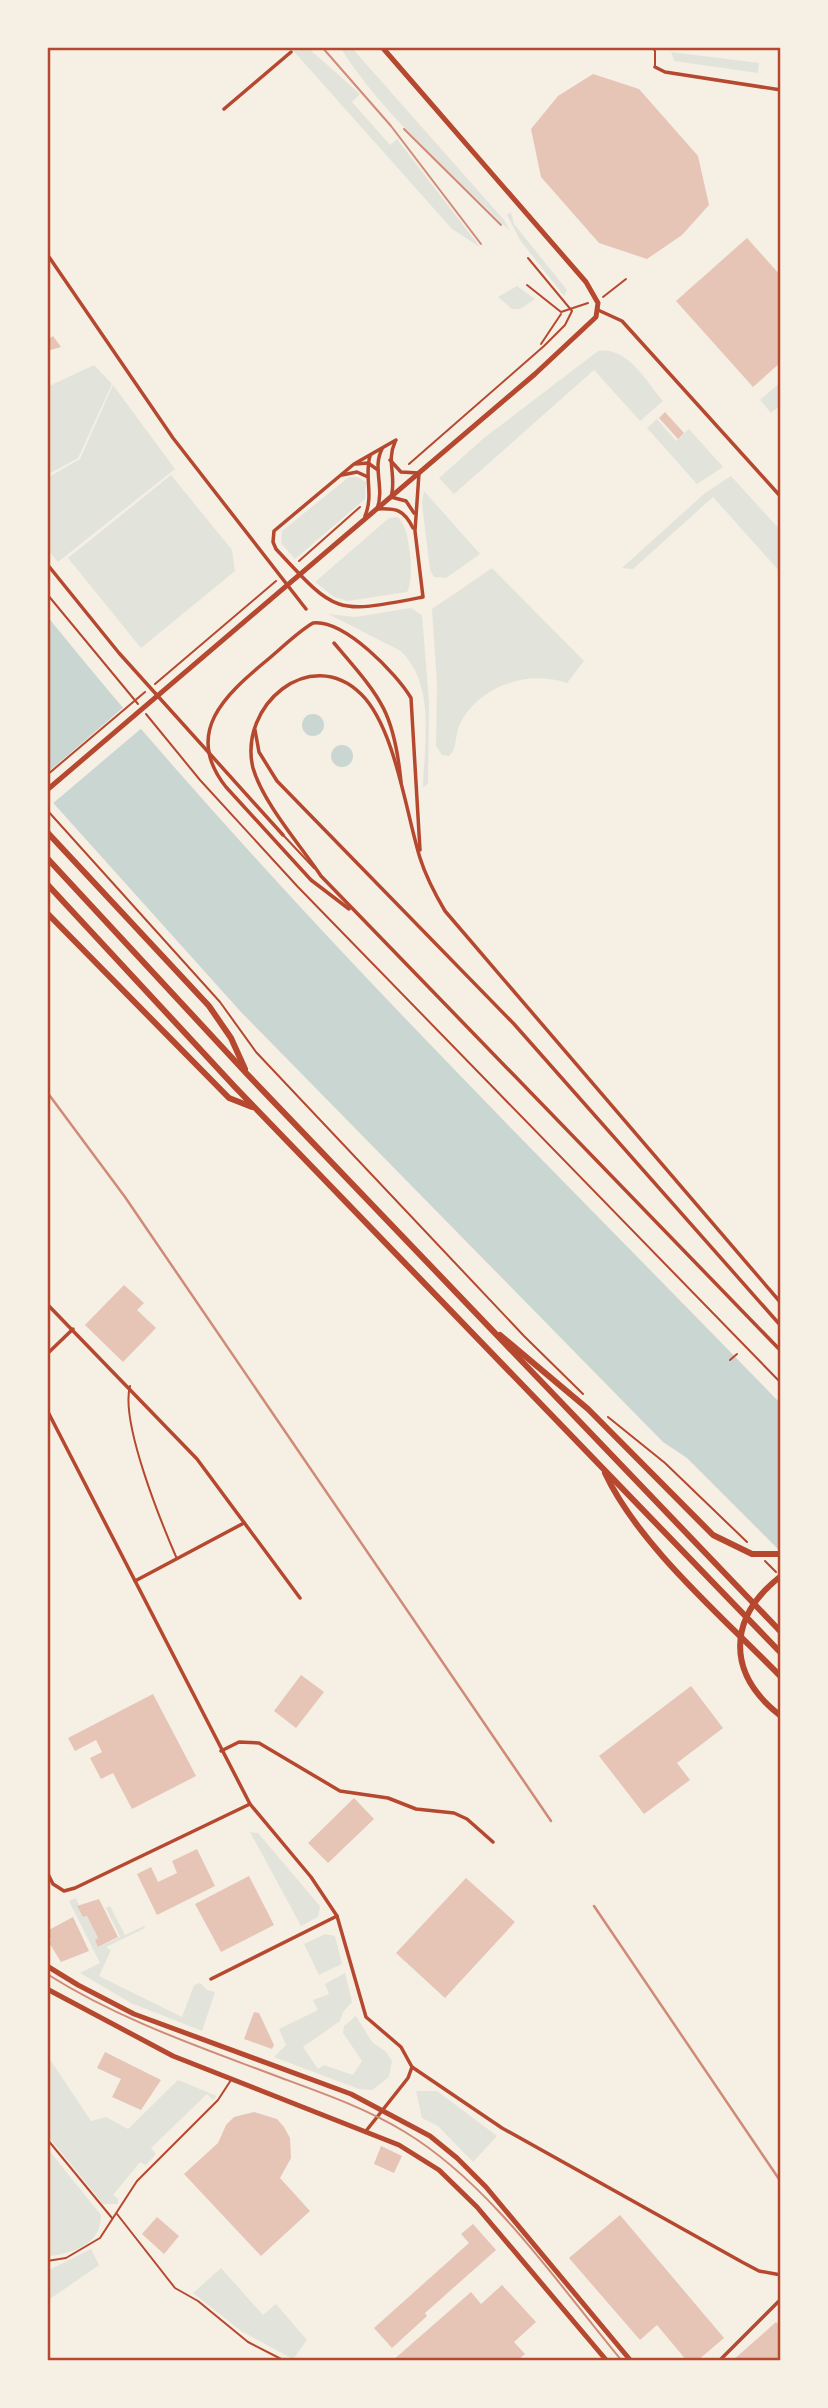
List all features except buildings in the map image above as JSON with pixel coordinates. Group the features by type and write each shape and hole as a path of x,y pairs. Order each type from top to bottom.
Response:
{"highway":[{"path":"47,832 209,1006 231,1038 247,1074"},
{"path":"47,858 247,1074 781,1632"},
{"path":"47,884 257,1110 781,1653"},
{"path":"47,913 229,1098 257,1110"},
{"path":"487,1325 588,1409 697,1521 725,1544 739,1550 781,1554"},
{"path":"603,1468 619,1503 667,1558 781,1676"},
{"path":"781,1577 749,1610 740,1642 748,1680 781,1716"}],"street":[{"path":"47,790 587,329 598,310 595,295 586,282 382,47"},
{"path":"224,109 291,52"},
{"path":"655,66 665,72 781,90"},
{"path":"47,254 173,438 306,609"},
{"path":"598,310 622,321 781,498"},
{"path":"391,497 394,482 390,460 396,440 354,464 279,524 273,538 276,549 321,597 335,604 351,608 423,597 414,515 419,473"},
{"path":"377,509 382,488 377,459 383,447"},
{"path":"363,521 371,498 368,463 371,454"},
{"path":"390,460 401,472 419,473"},
{"path":"354,464 368,463 378,470"},
{"path":"340,475 357,472 369,479"},
{"path":"391,497 406,500 414,515"},
{"path":"377,509 394,508 403,512 415,531"},
{"path":"47,564 127,663 283,835"},
{"path":"358,916 311,880 240,802 215,772 209,740 213,717 221,702 309,625 317,622 353,638 400,680 413,704 420,859"},
{"path":"334,643 369,684 387,713 396,743 402,790"},
{"path":"781,1303 459,930 435,894 420,859 402,790 376,714 360,693 347,684 317,677 287,685 272,697 255,723 252,758 259,782 321,876 781,1352"},
{"path":"255,723 259,752 269,771 459,965 781,1326"},
{"path":"47,1304 130,1386 197,1459 300,1598"},
{"path":"47,1354 73,1329"},
{"path":"47,1410 250,1804 311,1877 337,1916 366,2017 401,2047 412,2067 536,2148 750,2266 781,2275"},
{"path":"135,1581 244,1522"},
{"path":"221,1751 239,1742 259,1743 332,1788 388,1798 416,1809 454,1812 467,1819 493,1842"},
{"path":"47,1872 53,1884 64,1891 75,1888 250,1804"},
{"path":"211,1979 337,1916"},
{"path":"47,1966 134,2014 383,2109 430,2136 457,2158 631,2361"},
{"path":"47,1989 173,2056 366,2131 420,2157 458,2187 607,2361"},
{"path":"366,2131 408,2078 412,2067"},
{"path":"719,2361 781,2299"}],"lane":[{"path":"652,47 655,51 655,66"},
{"path":"283,835 321,876"},
{"path":"130,1386 127,1398 134,1438 177,1559"},
{"path":"47,2261 66,2258 100,2238 137,2181 218,2100 231,2079"},
{"path":"47,2139 112,2219"},
{"path":"117,2214 174,2288 198,2301 248,2342 285,2361"}],"path":[{"path":"401,472 544,346 567,322 572,311 528,258"},
{"path":"541,344 561,313 609,295 625,281"},
{"path":"527,285 561,313"},
{"path":"304,557 371,498"},
{"path":"47,775 267,588"},
{"path":"47,594 103,664 246,831 781,1383"},
{"path":"47,810 220,1002 256,1052 524,1336 583,1393"},
{"path":"730,1360 737,1354"},
{"path":"602,1412 705,1498 752,1548"},
{"path":"762,1558 781,1577"}],"shaded area":[{"path":"290,47 307,47 360,94 352,102 390,145 397,139 480,247 452,229"},
{"path":"340,47 351,47 504,220 510,231 398,121"},
{"path":"671,52 759,63 758,73 674,61"},
{"path":"511,212 514,224 567,290 564,296 520,240 507,215"},
{"path":"517,286 535,299 520,309 512,309 498,297"},
{"path":"598,351 608,351 627,359 663,401 640,421 594,370 454,494 439,478 484,438"},
{"path":"94,365 112,384 78,458 47,475 47,387"},
{"path":"781,382 781,405 771,413 760,400"},
{"path":"113,385 175,469 58,562 47,549 47,478 80,459"},
{"path":"657,419 676,441 689,429 723,467 697,484 647,428"},
{"path":"171,475 232,550 235,571 141,648 68,558"},
{"path":"731,476 781,531 781,548 777,552 781,556 781,573 713,497 633,569 622,568 705,493"},
{"path":"349,477 358,477 366,482 365,499 295,559 281,543 282,531"},
{"path":"424,491 480,554 446,578 434,577 430,570 422,503"},
{"path":"397,517 405,530 410,553 411,576 407,592 348,601 334,597 315,582 389,518"},
{"path":"492,568 584,661 567,683 536,678 520,680 491,692 467,712 459,726 452,753 449,756 442,755 436,746 437,686 432,609"},
{"path":"411,608 422,615 429,701 428,783 423,788 426,716 424,698 412,665 401,651 328,614 355,617"},
{"path":"47,616 133,720 313,920 498,1115 781,1404 781,1552 687,1458 663,1442 241,1012 47,796"},
{"path":"313,714 323,721 324,725 317,735 313,736 303,729 302,725 309,715"},
{"path":"342,745 352,752 353,756 346,766 342,767 332,760 331,756 338,746"},
{"path":"250,1832 258,1833 320,1906 318,1917 301,1926"},
{"path":"76,1898 83,1917 87,1916 98,1938 95,1940 99,1947 120,1937 106,1908 110,1906 125,1935 144,1926 145,1928 106,1947 111,1950 99,1976 182,2017 194,1985 200,1983 207,1990 215,1992 202,2031 131,2003 80,1973 100,1963 69,1901"},
{"path":"325,1934 335,1936 342,1964 319,1975 304,1944"},
{"path":"345,1973 352,2002 343,2012 340,2021 303,2047 318,2069 324,2065 353,2075 362,2061 343,2033 344,2026 356,2016 372,2042 386,2052 392,2061 389,2077 372,2090 359,2089 274,2057 286,2045 279,2029 318,2010 313,2000 329,1994 325,1984"},
{"path":"47,2055 91,2121 106,2117 128,2129 178,2080 217,2096 213,2100 207,2094 151,2148 156,2154 146,2165 140,2162 113,2195 118,2199 118,2204 103,2204 47,2135"},
{"path":"416,2091 437,2091 497,2136 473,2162 438,2126 422,2118"},
{"path":"47,2148 101,2215 100,2226 91,2241 76,2250 47,2257"},
{"path":"91,2249 99,2265 47,2301 47,2271"},
{"path":"221,2268 263,2315 276,2304 307,2340 293,2359 241,2331 193,2293"}],"pier":[{"path":"125,706 143,727 51,805 47,801 47,773"}],"tram line":[{"path":"322,47 391,126 481,244"},
{"path":"404,129 501,225"},
{"path":"47,1974 133,2020 346,2102 405,2132 437,2154 495,2207 622,2361"}],"railway":[{"path":"47,1092 125,1197 551,1821"},
{"path":"594,1906 781,2182"}]}
